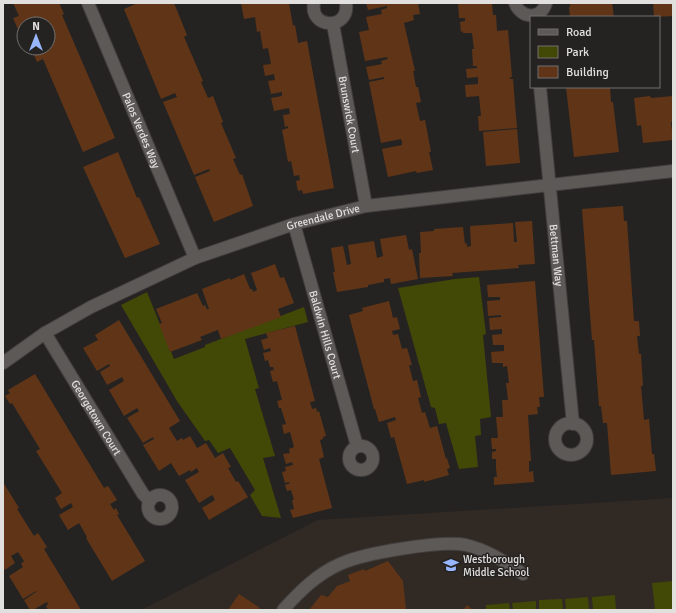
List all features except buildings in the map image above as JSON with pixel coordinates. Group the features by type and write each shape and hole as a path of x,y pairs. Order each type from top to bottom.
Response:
{"street":[{"name":"Palos Verdes Way","path":"88,3 195,258"},
{"path":"314,3 316,17 327,24 333,24 344,16 346,3"},
{"path":"515,3 521,13 533,16 543,10 546,3"},
{"name":"Brunswick Court","path":"333,24 366,206"},
{"name":"Bettman Way","path":"540,88 573,424"},
{"name":"Greendale Drive","path":"3,362 45,333 91,307 195,258 294,224 366,206 673,171"},
{"name":"Baldwin Hills Court","path":"294,224 357,446"},
{"name":"Georgetown Court","path":"45,333 143,494 150,500"},
{"path":"283,610 298,592 321,575 340,564 368,556 414,547 449,544 465,545 482,550 504,560 523,574"}],"shaded area":[{"name":"Westborough Middle School","path":"673,498 673,610 141,610 318,520"}],"green space":[{"path":"479,277 486,334 483,335 491,417 480,419 481,435 475,436 478,467 459,469 446,423 439,424 435,408 431,407 398,288 455,279"},
{"path":"147,292 174,359 205,347 205,345 304,307 308,322 245,339 259,388 255,389 275,456 263,458 281,518 262,516 250,495 255,490 230,448 218,453 209,440 205,441 177,401 121,305"},
{"path":"673,581 673,610 655,610 652,583"},
{"path":"615,595 616,610 593,610 592,597"},
{"path":"588,597 589,610 566,610 565,599"},
{"path":"562,599 563,610 539,610 539,600"},
{"path":"536,601 536,610 513,610 512,603"},
{"path":"509,603 510,610 486,610 486,605"}],"place":[{"name":"Westborough Middle School","path":"451,565"}]}
